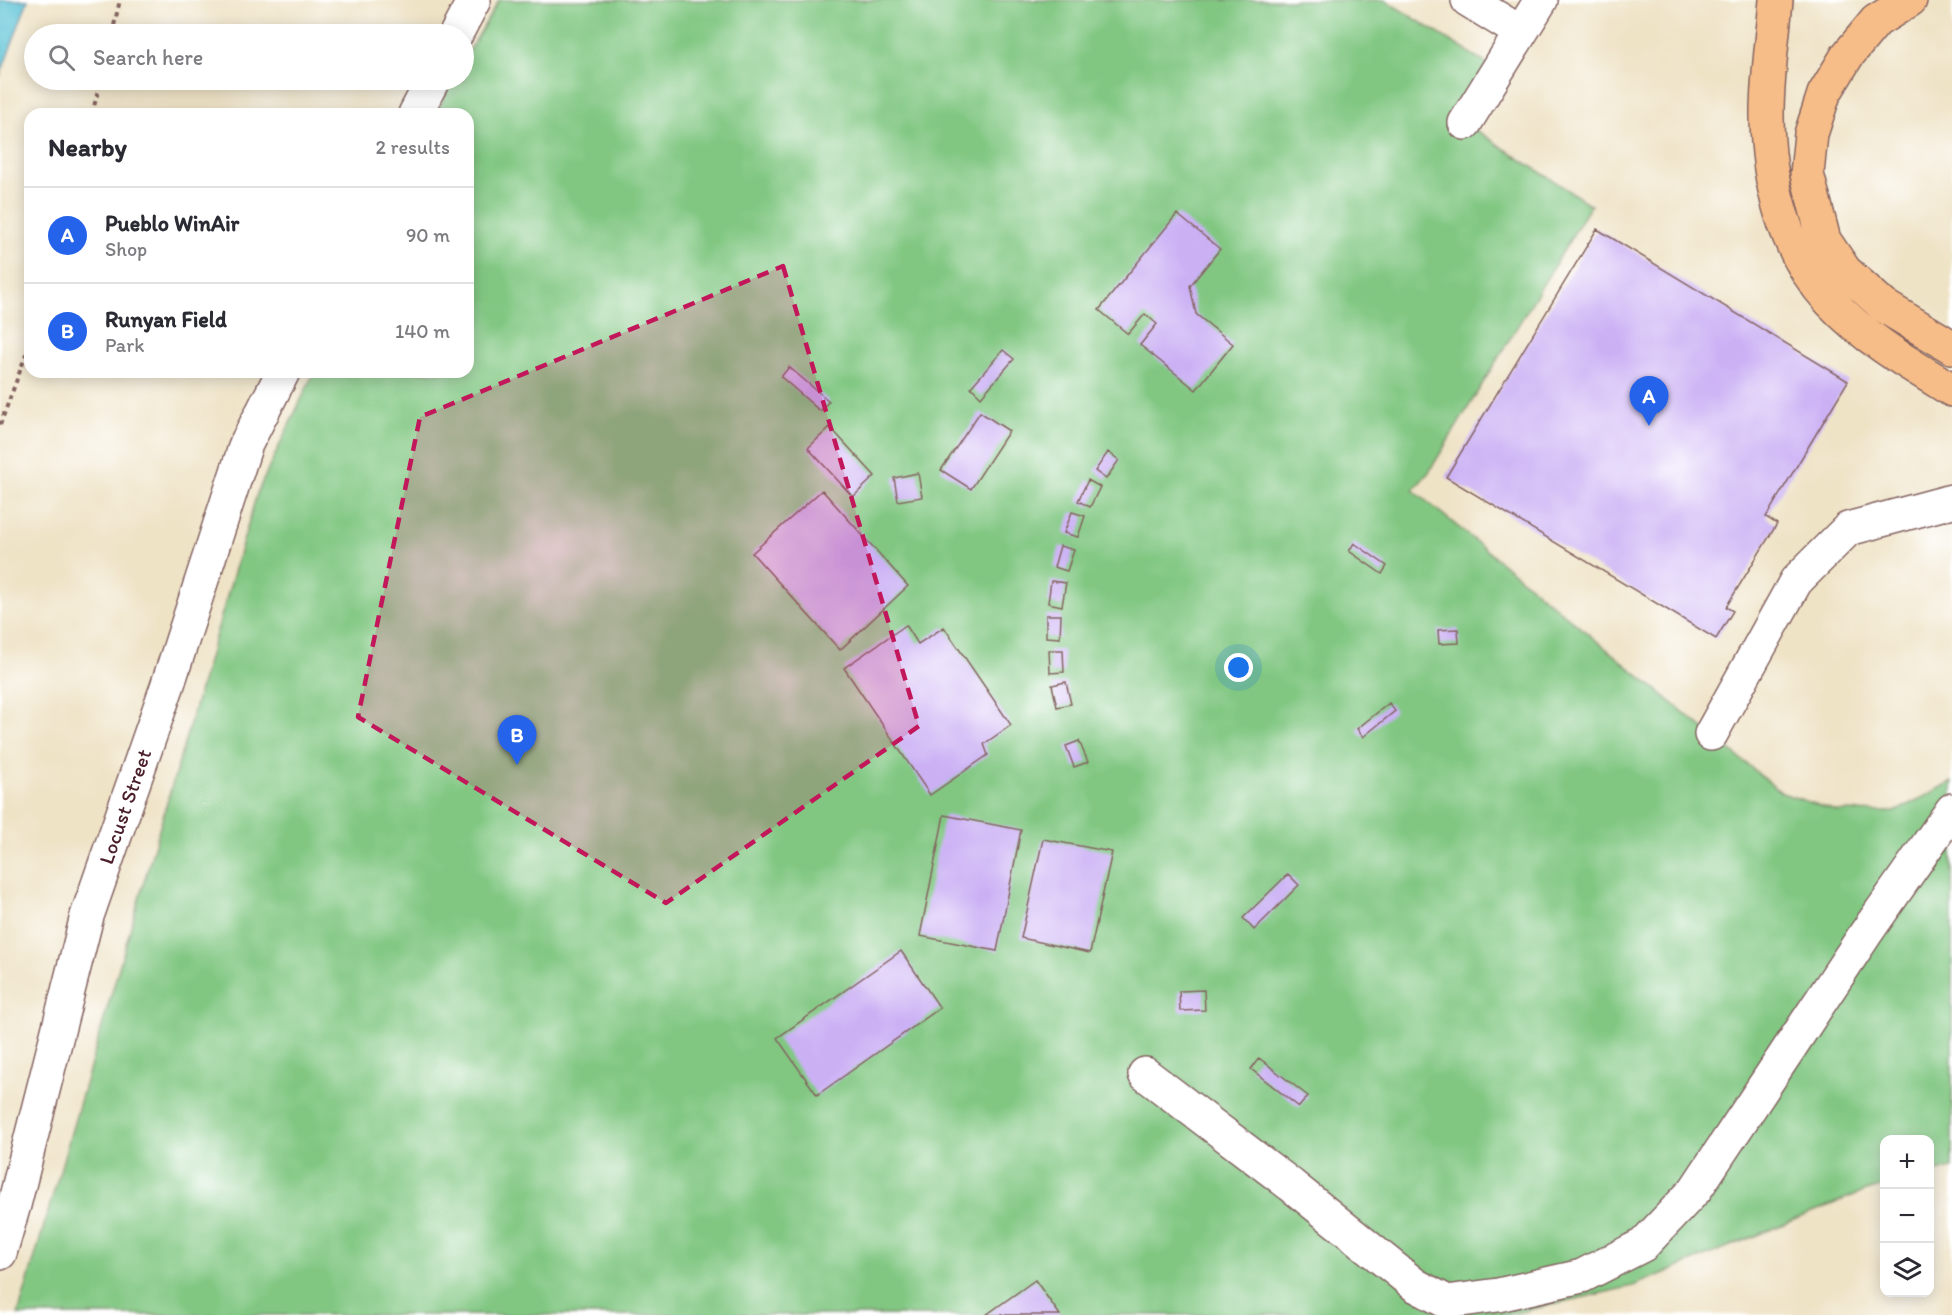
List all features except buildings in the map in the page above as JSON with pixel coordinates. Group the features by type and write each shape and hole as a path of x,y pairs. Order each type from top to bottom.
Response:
{"highway":[{"path":"1776,0 1768,125 1770,158 1778,207 1790,240 1809,274 1837,308 1894,355 1952,390"},
{"path":"1910,0 1876,21 1847,56 1824,94 1811,134 1807,174 1824,240 1845,271 1884,306 1952,347"}],"street":[{"path":"461,24 474,0"},
{"path":"1468,0 1521,32"},
{"path":"1465,123 1541,0"},
{"path":"418,108 427,90"},
{"name":"Locust Street","path":"0,1253 7,1216 87,916 167,687 246,444 280,378"},
{"path":"1711,734 1796,581 1848,529 1952,501"},
{"path":"1145,1074 1291,1185 1415,1285 1447,1302 1498,1295 1582,1276 1643,1245 1695,1190 1870,927 1952,810"}],"path":[{"path":"114,24 120,0"},
{"path":"94,108 98,90"},
{"path":"0,425 24,360"}],"highlighted area":[{"path":"783,266 919,726 666,903 358,717 420,417"}],"green space":[{"path":"499,0 1385,0 1497,70 1465,123 1591,205 1429,472 1413,490 1782,793 1836,811 1895,812 1952,782 1952,1168 1934,1173 1934,1135 1880,1135 1880,1187 1857,1194 1633,1286 1507,1315 18,1315 257,493 311,378 474,378 474,108 439,108 447,90 474,90 474,43"}],"water":[{"path":"0,0 28,0 0,76"}],"place":[{"name":"Pueblo WinAir","path":"1649,426"},
{"name":"Runyan Field","path":"517,765"}]}
